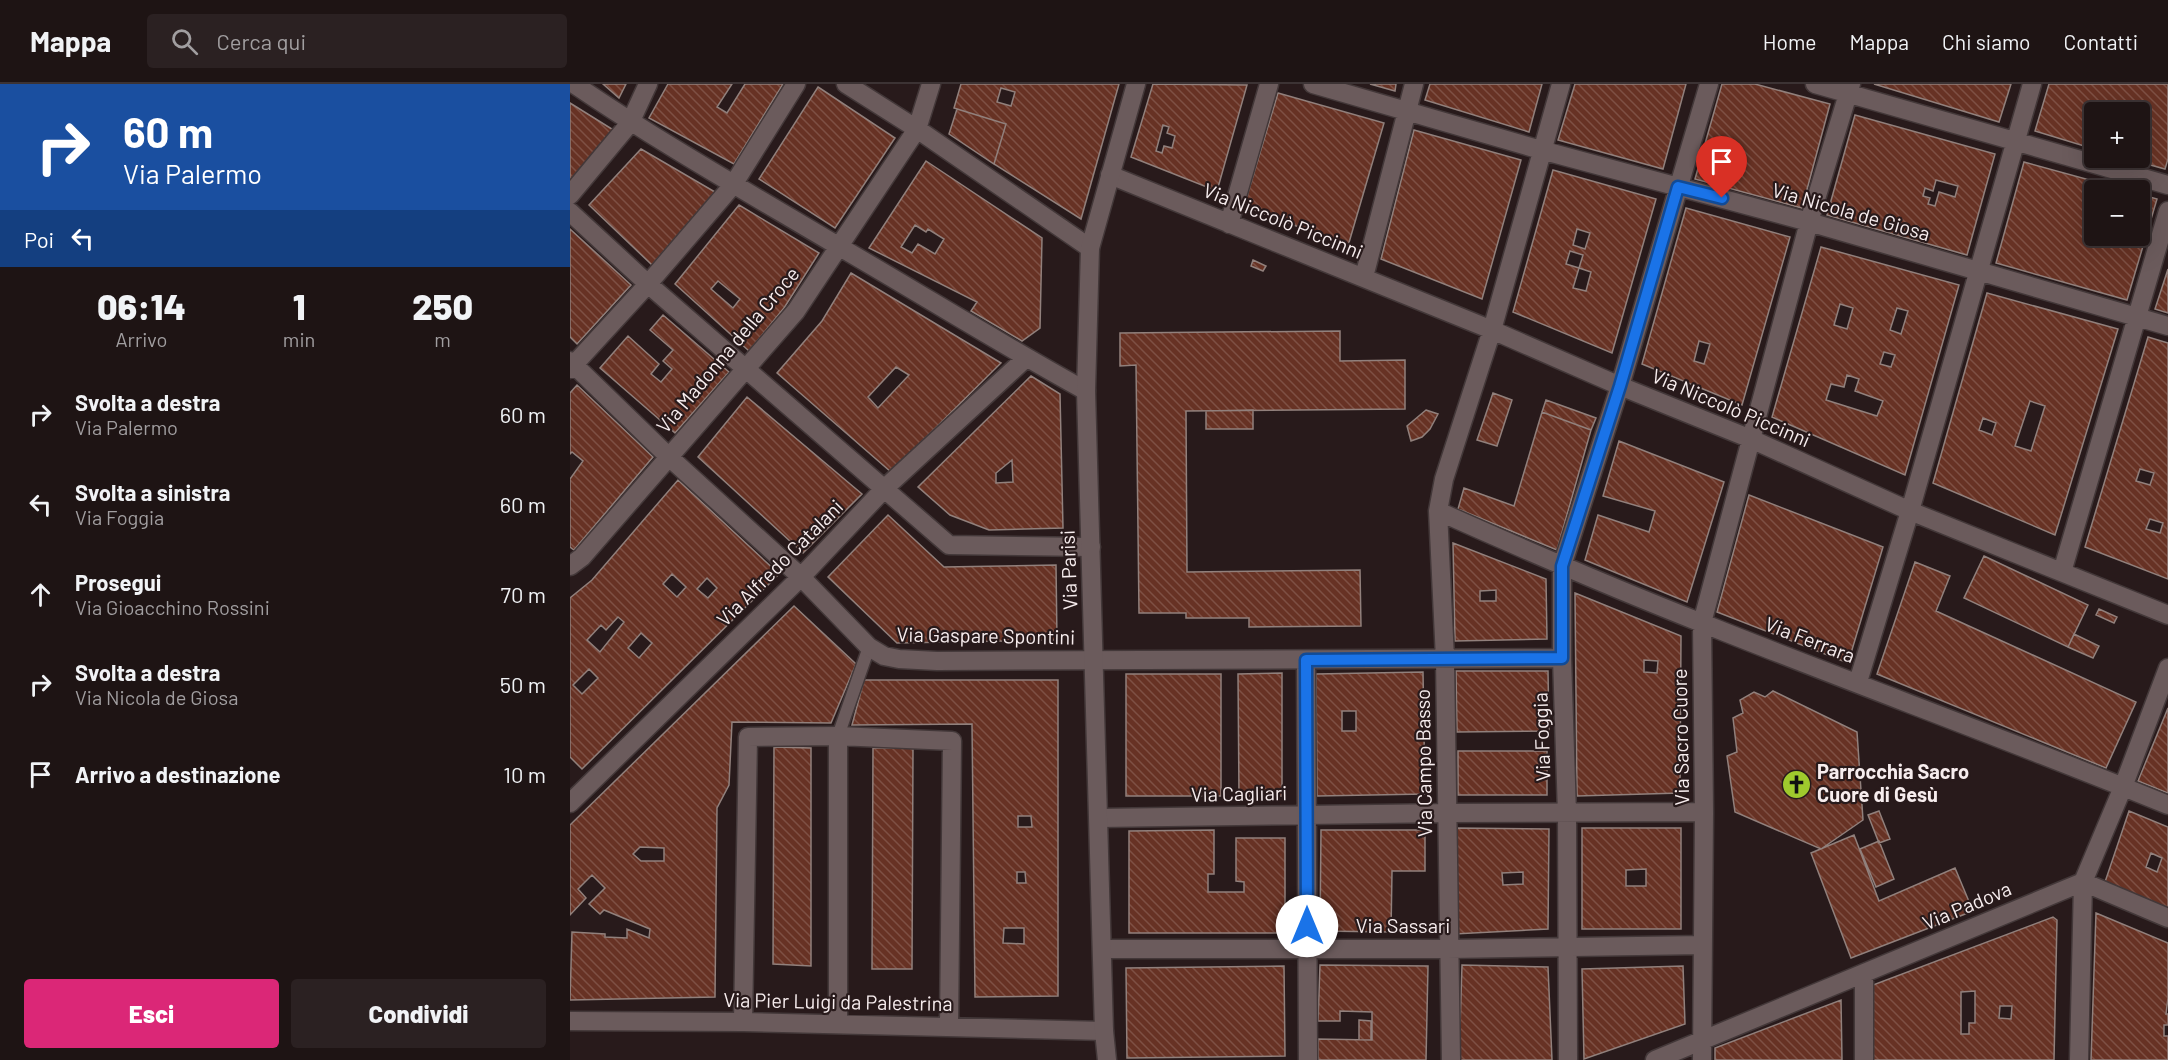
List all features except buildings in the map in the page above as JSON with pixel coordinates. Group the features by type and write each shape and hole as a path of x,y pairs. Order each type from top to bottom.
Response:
{"street":[{"path":"574,84 630,123 733,185 1086,391"},
{"path":"570,195 630,123 648,84"},
{"path":"571,365 648,284 733,185 796,84"},
{"path":"846,84 917,129 1090,248"},
{"name":"Via Madonna della Croce","path":"570,566 582,556 796,311 917,129 931,84"},
{"name":"Via Parisi","path":"1107,1060 1104,1031 1086,391 1090,248 1136,84"},
{"path":"1229,224 1269,84"},
{"name":"Via Nicola de Giosa","path":"1312,84 1541,150 1809,222 2168,326"},
{"path":"1364,278 1414,84"},
{"name":"Via Campo Basso","path":"1451,1060 1445,659 1438,511 1444,480 1492,330 1561,84"},
{"name":"Via Foggia","path":"1568,1060 1567,814 1562,658 1562,566 1620,386 1709,84"},
{"path":"1815,84 1850,89 2015,142 2168,185"},
{"path":"1858,682 1910,511 2032,84"},
{"name":"Via Sacro Cuore","path":"1702,1060 1704,812 1702,623 1809,222 1850,89"},
{"name":"Via Niccolò Piccinni","path":"1110,175 1492,330 1910,511 2168,615"},
{"path":"2062,572 2168,211"},
{"path":"570,212 648,284 949,544 1091,547"},
{"name":"Via Alfredo Catalani","path":"572,796 801,577 885,488 1026,358"},
{"name":"Via Gaspare Spontini","path":"571,365 801,577 869,647 884,656 937,662 1562,658"},
{"name":"Via Ferrara","path":"1438,511 1562,566 1702,623 1858,682 2168,806"},
{"path":"1306,660 1308,1060"},
{"path":"2079,1060 2083,882 2168,668"},
{"path":"838,736 838,1024"},
{"path":"743,1022 748,737 838,736 952,741 950,1028"},
{"name":"Via Cagliari","path":"1099,818 1704,812"},
{"path":"2083,882 2168,918"},
{"name":"Via Padova","path":"1655,1060 2083,882"},
{"name":"Via Sassari","path":"1103,949 1449,949 1702,945"},
{"path":"1864,973 1864,1060"},
{"name":"Via Pier Luigi da Palestrina","path":"570,1021 743,1022 1104,1031"}],"lane":[{"path":"838,736 869,647"}],"place":[{"name":"Parrocchia Sacro Cuore di Gesù","path":"1796,784"}],"route":[{"path":"1307,926 1306,660 1562,658 1562,566 1620,386 1678,187 1722,198"}]}
